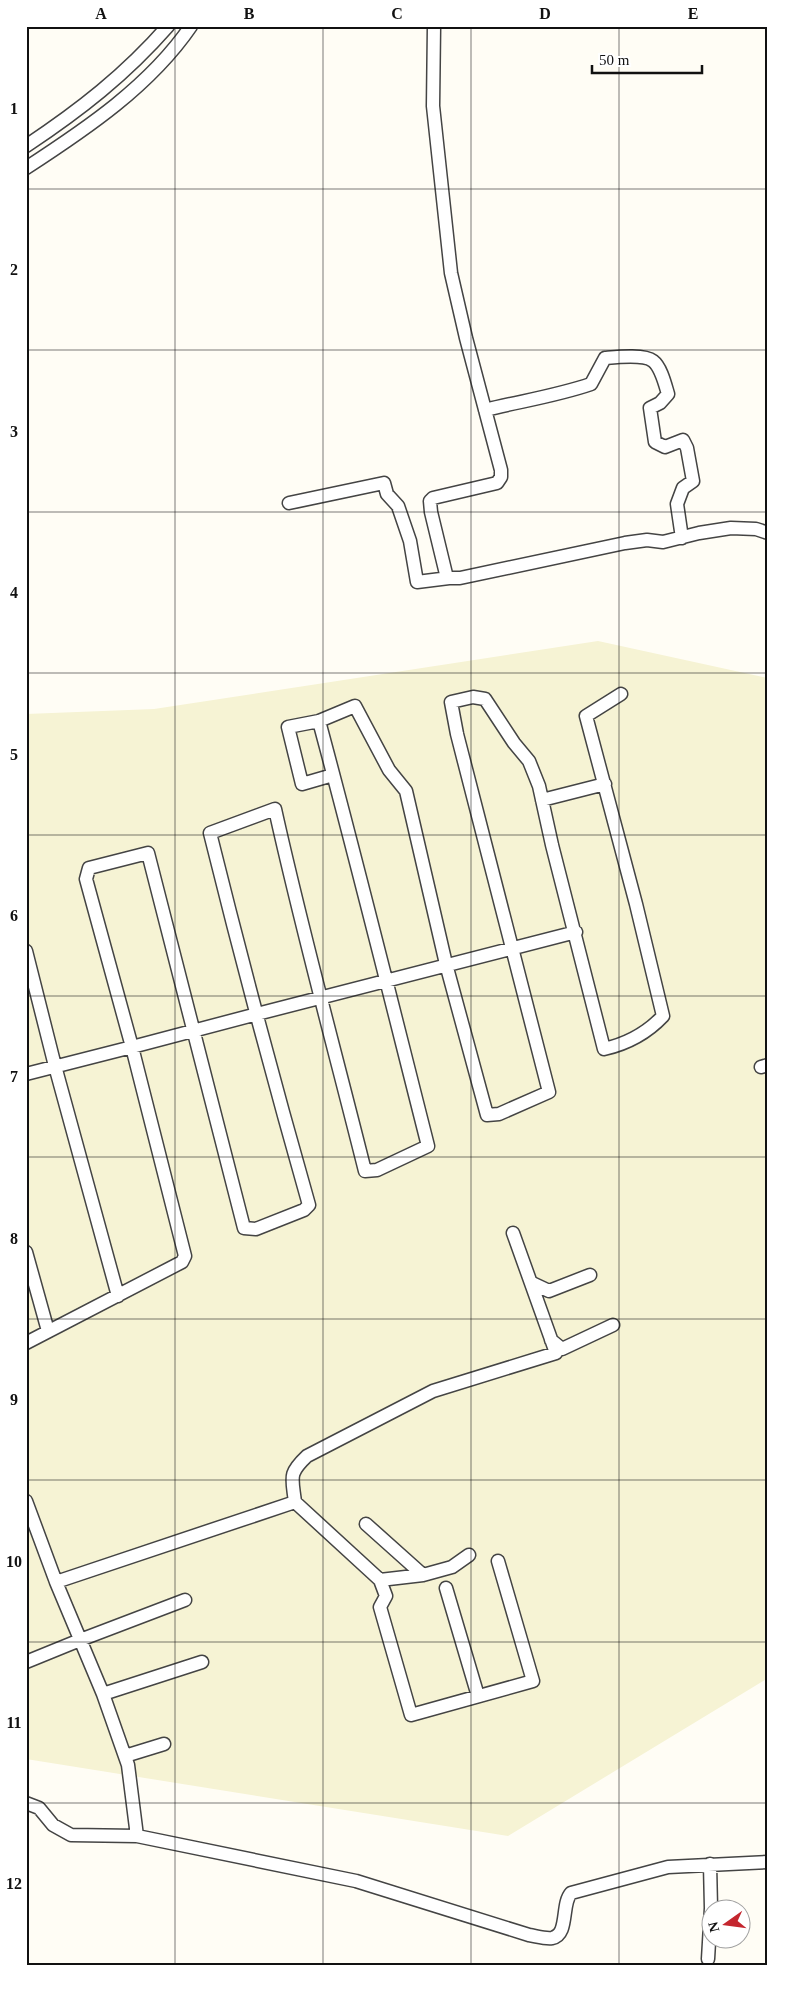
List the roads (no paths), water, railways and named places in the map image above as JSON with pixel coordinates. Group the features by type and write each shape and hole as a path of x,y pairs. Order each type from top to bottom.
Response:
{"street":[{"path":"26,146 93,100 144,53 168,26"},
{"path":"26,168 104,114 158,66 191,26"},
{"path":"434,26 433,106 451,273 501,470 501,477 497,483 433,498 430,501 430,512 446,574 449,578"},
{"path":"485,410 536,397 560,394 591,384 605,358 640,357 652,360 657,366 668,394 660,403 650,408 655,442 665,447 683,440 687,448 693,482 683,488 677,504 682,538"},
{"path":"289,503 384,483 387,494 398,506 410,541 417,582 460,578 625,543 647,540 663,542 699,533 731,528 756,529 768,533"},
{"path":"333,775 302,784 288,727 318,721 355,706 389,770 406,791 446,964 487,1115 499,1114 549,1092 457,734 451,702 473,697 485,699 529,761 540,786 552,845 576,932 604,1049 622,1045 655,1024 662,1016 636,904 586,716 621,694"},
{"path":"26,1343 182,1262 184,1256 132,1047 86,878 88,868 148,854 244,1228 256,1229 304,1210 309,1205 210,833 275,810 298,915 365,1171 377,1170 428,1146 318,721"},
{"path":"542,800 605,784"},
{"path":"26,1074 446,964 576,932"},
{"path":"26,951 55,1066 118,1296"},
{"path":"498,1561 533,1681 411,1716 380,1607 386,1596 380,1580 295,1502 292,1474 294,1469 307,1456 433,1391 556,1353 513,1233"},
{"path":"26,1252 48,1331"},
{"path":"532,1283 549,1291 590,1275"},
{"path":"551,1340 562,1349 613,1325"},
{"path":"26,1501 56,1582 103,1694 128,1765 137,1836"},
{"path":"56,1582 295,1502"},
{"path":"366,1524 423,1575"},
{"path":"380,1580 423,1575 452,1567 469,1555"},
{"path":"446,1588 478,1696"},
{"path":"26,1662 185,1600"},
{"path":"103,1694 202,1662"},
{"path":"125,1756 164,1744"},
{"path":"26,1803 39,1808 53,1825 71,1835 137,1836 356,1881 529,1935 547,1938 554,1938 559,1935 563,1927 566,1902 571,1893 668,1867 768,1862"},
{"path":"708,1959 711,1908 710,1864"}]}
